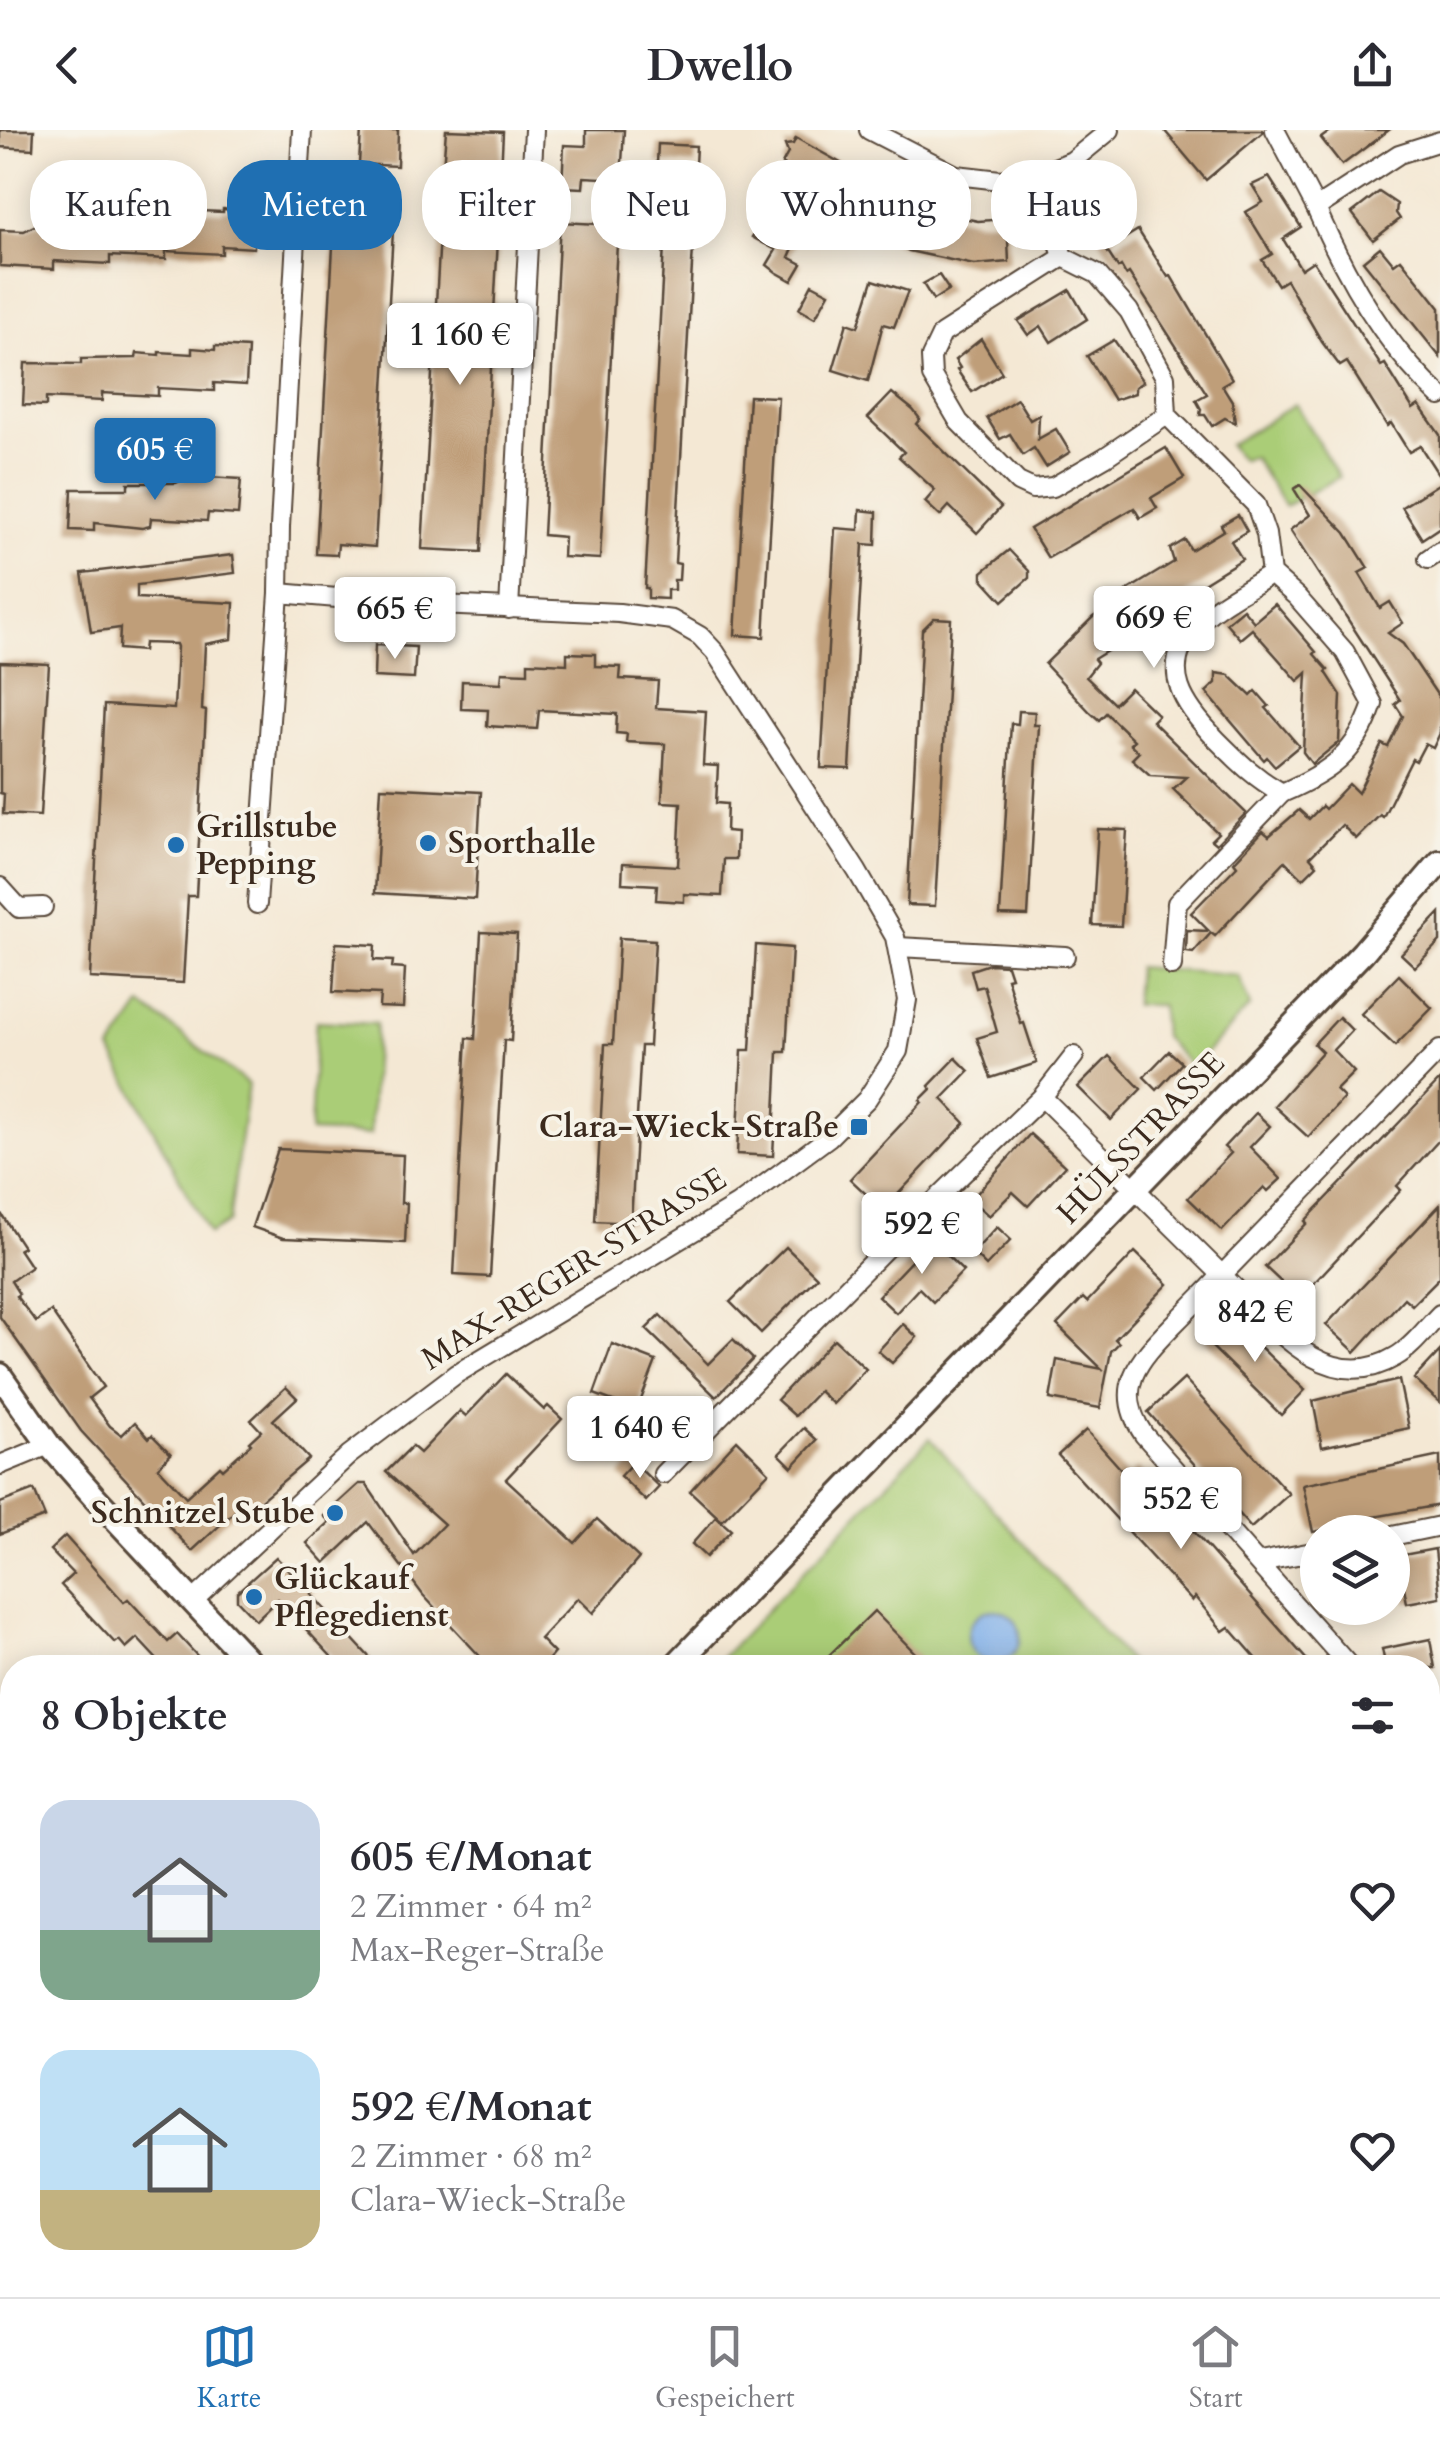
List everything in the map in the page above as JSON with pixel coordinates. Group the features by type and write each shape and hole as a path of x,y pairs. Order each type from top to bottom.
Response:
{"street":[{"path":"258,904 279,594 302,130"},
{"path":"509,609 534,130"},
{"path":"869,130 956,176 991,179"},
{"path":"1275,130 1336,255 1376,317 1440,396"},
{"path":"1072,160 1104,132"},
{"path":"1316,208 1399,154 1440,141"},
{"path":"1060,250 1062,258 1096,274 1129,311 1166,377 1167,415 1256,505 1266,534 1271,574 1346,652 1373,704 1364,731 1344,758 1314,780 1282,793 1177,903 1172,966"},
{"path":"1062,258 942,334 932,357 932,376 959,422 1018,482 1033,489 1053,487 1167,415"},
{"path":"1271,574 1195,626 1178,653 1177,678 1188,709 1255,778 1282,793"},
{"name":"MAX-REGER-STRASSE","path":"194,1600 349,1455 456,1374 737,1206 840,1126 867,1099 898,1051 907,1000 898,947 858,871 724,666 700,636 672,620 619,613 279,594"},
{"name":"HÜLSSTRASSE","path":"686,1655 1363,952 1440,862"},
{"path":"0,887 20,908 43,908"},
{"path":"898,947 1066,956"},
{"path":"1340,1655 1144,1435 1134,1420 1128,1396 1144,1356 1440,1050"},
{"path":"662,1474 1042,1096 1074,1056"},
{"path":"1042,1096 1306,1354 1330,1367 1355,1369 1377,1365 1398,1356 1440,1314"},
{"path":"0,1375 49,1445 243,1655"},
{"path":"0,1464 49,1445"},
{"path":"1410,1532 1440,1526"},
{"path":"1260,1562 1300,1554"}],"green space":[{"path":"1295,404 1339,477 1285,506 1253,457 1242,460 1229,445"},
{"path":"1137,967 1238,976 1250,1006 1192,1067 1163,1037 1161,1005 1134,1005"},
{"path":"142,1005 248,1084 229,1222 209,1234 111,1050"},
{"path":"316,1021 376,1024 370,1135 310,1132"},
{"path":"930,1438 1123,1655 724,1655"}],"water":[{"path":"984,1612 1004,1612 1018,1626 1018,1646 1011,1655 977,1655 970,1646 970,1626"}],"building":[{"path":"0,130 34,130 33,149 0,147"},
{"path":"361,130 398,130 397,160 359,160"},
{"path":"446,130 503,132 502,160 444,160"},
{"path":"586,130 624,130 622,160 591,160 591,177 584,177 583,188 571,187 571,160 563,160 564,145 586,146"},
{"path":"1164,130 1263,130 1263,132 1206,180"},
{"path":"1332,130 1389,130 1342,165 1321,138"},
{"path":"796,138 835,160 784,160 788,153 785,145 793,144"},
{"path":"658,144 696,146 695,160 657,160"},
{"path":"1269,177 1301,227 1283,239 1301,269 1313,261 1381,366 1385,364 1413,409 1419,405 1440,435 1440,477 1420,446 1409,452 1391,423 1387,426 1347,362 1340,366 1322,342 1286,280 1278,285 1262,260 1272,254 1246,212 1263,202 1252,185"},
{"path":"1379,192 1397,204 1400,219 1373,240 1352,213"},
{"path":"227,209 227,246 222,246 222,254 166,251 166,259 110,256 110,264 54,261 54,269 0,266 0,230 30,228 30,250 207,250 207,211"},
{"path":"971,220 991,220 991,250 1008,250 1009,262 974,265 909,251 971,250"},
{"path":"571,223 591,224 591,250 617,250 600,559 563,557 564,537 543,535 558,250 571,250"},
{"path":"1138,230 1168,277 1171,276 1232,379 1222,385 1232,401 1235,423 1225,418 1212,426 1205,415 1200,415 1196,400 1207,394 1129,273 1126,275 1121,266 1118,268 1106,250 1137,250"},
{"path":"1380,247 1394,264 1401,259 1440,308 1440,357 1363,261"},
{"path":"333,250 392,250 375,547 338,544 337,555 316,554"},
{"path":"439,250 497,250 481,552 422,549"},
{"path":"664,250 693,250 675,563 680,564 679,580 674,580 674,590 667,590 667,599 648,598 645,588"},
{"path":"776,250 792,250 789,257 802,264 792,281 767,265"},
{"path":"939,275 949,290 933,300 923,284"},
{"path":"873,280 908,291 894,327 883,324 868,381 833,370 847,323 858,327"},
{"path":"812,284 829,293 815,318 799,309"},
{"path":"1070,290 1087,319 1051,342 1041,326 1028,335 1018,321"},
{"path":"981,339 1002,373 972,392 955,360"},
{"path":"1114,340 1143,382 1135,387 1135,393 1114,400 1087,356"},
{"path":"215,346 248,348 246,385 214,383 214,391 158,388 158,396 102,393 102,401 46,398 46,406 23,405 25,363 81,364 81,359 136,358 137,353 159,352 192,354 192,348 215,350"},
{"path":"892,393 920,419 916,424 1001,507 977,533 949,506 940,516 925,502 935,490 899,457 904,452 868,418"},
{"path":"749,396 778,397 764,637 735,635"},
{"path":"1017,399 1030,420 1039,415 1038,439 1056,429 1070,452 1046,467 1034,448 1023,455 1010,434 1000,439 987,418"},
{"path":"1166,448 1184,478 1151,498 1157,508 1140,518 1134,508 1048,558 1030,529"},
{"path":"190,476 241,479 238,515 208,513 207,521 151,518 150,526 142,528 94,523 94,531 70,530 72,489 128,489 128,483 176,483"},
{"path":"1440,483 1440,527 1422,539 1402,507"},
{"path":"1300,485 1346,533 1368,568 1359,573 1380,608 1390,602 1403,623 1388,633 1403,644 1440,699 1440,733 1433,748 1425,744 1416,761 1412,759 1383,817 1380,815 1356,839 1342,825 1310,857 1317,865 1303,879 1285,861 1215,936 1211,933 1193,953 1186,952 1187,930 1209,931 1191,913 1237,866 1234,862 1263,831 1269,836 1299,810 1309,819 1322,806 1325,809 1349,784 1358,793 1382,744 1388,747 1403,716 1395,704 1400,700 1290,530 1310,515 1294,489"},
{"path":"860,510 877,512 876,545 863,544 850,769 821,768 835,528 859,530"},
{"path":"1238,515 1247,531 1231,541 1242,559 1141,622 1144,626 1135,634 1094,659 1097,663 1086,677 1114,704 1130,688 1158,715 1152,721 1246,813 1216,844 1211,840 1218,833 1173,789 1186,777 1150,775 1132,759 1139,752 1130,744 1134,740 1106,713 1099,720 1045,664 1093,617 1126,597 1123,593 1174,562 1170,549 1185,540 1191,550 1224,530 1221,525"},
{"path":"1009,550 1029,571 1029,578 1003,601 982,578 982,572"},
{"path":"233,555 235,573 137,585 137,598 234,603 232,639 205,644 202,710 206,711 196,896 188,896 183,983 90,978 104,705 174,709 177,647 144,643 143,651 119,649 120,628 91,632 82,573"},
{"path":"1275,604 1316,652 1341,695 1339,742 1312,764 1303,752 1307,673 1298,681 1252,629 1240,639 1226,623 1243,609 1254,622"},
{"path":"934,618 951,619 935,906 907,905 922,630"},
{"path":"375,645 416,647 414,679 374,677"},
{"path":"567,653 595,654 595,666 621,667 620,679 658,681 656,708 706,711 703,765 718,766 716,803 727,804 726,831 737,832 736,859 724,859 722,896 684,894 684,902 656,900 657,885 622,883 623,863 678,866 681,803 662,802 665,744 626,742 627,734 616,733 617,714 539,710 537,729 487,726 488,710 461,709 462,681 501,683 502,672 528,673 528,662 567,664"},
{"path":"0,662 49,664 40,816 3,814"},
{"path":"1216,673 1229,675 1251,696 1256,691 1299,746 1275,766 1267,757 1264,760 1206,692 1216,683"},
{"path":"1019,711 1035,712 1034,725 1039,725 1028,916 1000,915 1011,723 1018,724"},
{"name":"Sporthalle","path":"381,787 481,792 475,899 375,893"},
{"path":"1098,829 1127,830 1121,926 1092,925"},
{"path":"1440,913 1440,941 1415,967 1401,954"},
{"path":"481,932 517,934 511,1041 504,1040 490,1277 454,1275 467,1038 475,1039"},
{"path":"619,938 655,940 649,1046 641,1046 631,1223 595,1221 605,1044 613,1044"},
{"path":"336,943 375,945 374,960 393,961 392,968 405,969 403,1008 379,1007 380,994 333,992"},
{"path":"756,945 792,948 786,1052 778,1052 773,1156 737,1154 742,1050 750,1050"},
{"path":"989,964 1007,965 1011,977 1007,978 1021,1024 1024,1023 1037,1063 991,1078 977,1038 997,1032 984,986 976,988 971,970"},
{"path":"1399,975 1432,1008 1395,1046 1361,1014"},
{"path":"1339,1017 1352,1030 1333,1050 1354,1072 1336,1090 1344,1098 1308,1137 1274,1106 1322,1052 1314,1044"},
{"path":"1169,1051 1182,1063 1157,1090 1144,1077"},
{"path":"1109,1056 1141,1089 1111,1120 1078,1087"},
{"path":"956,1058 969,1071 942,1099 965,1123 883,1210 850,1179 922,1102 931,1089 929,1086"},
{"path":"1440,1080 1440,1139 1397,1186 1401,1190 1299,1299 1265,1267"},
{"path":"1256,1113 1270,1126 1250,1147 1281,1179 1268,1191 1264,1187 1222,1231 1188,1198 1231,1153 1224,1147"},
{"path":"1030,1134 1065,1166 1028,1206 1013,1192 989,1216 971,1200"},
{"path":"278,1149 403,1155 401,1203 407,1203 405,1243 283,1238 252,1227"},
{"path":"1440,1205 1440,1277 1412,1305 1404,1298 1355,1352 1326,1325"},
{"path":"0,1212 31,1267 11,1281 19,1294 16,1296 36,1322 51,1311 103,1387 89,1398 122,1435 135,1422 171,1454 158,1467 186,1497 251,1444 261,1431 251,1420 286,1387 297,1398 273,1420 309,1459 248,1511 243,1504 192,1551 81,1431 0,1317"},
{"path":"997,1227 1011,1240 986,1266 973,1253"},
{"path":"931,1240 963,1271 933,1302 919,1288 896,1313 878,1296"},
{"path":"786,1247 817,1277 761,1333 730,1302"},
{"path":"1135,1252 1168,1284 1115,1339 1119,1343 1111,1351 1100,1408 1050,1399 1057,1360 1102,1369 1057,1325 1083,1298 1087,1302"},
{"path":"660,1315 708,1364 733,1339 753,1359 716,1397 646,1329"},
{"path":"1228,1316 1305,1390 1281,1415 1204,1339"},
{"path":"903,1324 917,1337 892,1363 878,1351"},
{"path":"834,1339 866,1369 833,1404 819,1391 795,1416 777,1400"},
{"path":"612,1344 656,1361 637,1410 594,1394"},
{"path":"1440,1351 1440,1403 1414,1379"},
{"path":"506,1374 544,1410 548,1406 562,1419 506,1479 575,1543 597,1519 639,1558 593,1613 578,1598 540,1639 552,1655 479,1655 423,1595 368,1522 325,1563 307,1543 330,1522 324,1516 359,1484 366,1484 414,1555 444,1524 386,1472 412,1446 420,1453 460,1411 466,1416"},
{"path":"1184,1379 1289,1494 1251,1528 1148,1412"},
{"path":"1399,1380 1409,1428 1322,1447 1313,1401"},
{"path":"804,1428 817,1440 792,1467 779,1454"},
{"path":"1086,1430 1128,1477 1138,1468 1303,1655 1254,1655 1229,1627 1223,1631 1058,1455"},
{"path":"737,1440 769,1472 722,1521 690,1491"},
{"path":"1440,1456 1440,1505 1385,1515 1309,1515 1303,1485"},
{"path":"633,1462 659,1487 646,1501 620,1476"},
{"path":"34,1490 45,1517 0,1534 0,1503"},
{"path":"716,1517 731,1530 706,1557 692,1544"},
{"path":"65,1536 124,1602 128,1599 168,1642 177,1634 196,1655 153,1655 137,1638 126,1648 119,1640 115,1643 61,1585 73,1574 50,1550"},
{"path":"1435,1549 1440,1597 1410,1602 1410,1554"},
{"path":"276,1557 299,1581 313,1568 324,1579 311,1594 367,1655 330,1655 278,1599 256,1620 237,1600 237,1592"},
{"path":"874,1611 917,1655 829,1655"},
{"path":"1430,1639 1433,1655 1383,1655 1382,1649"}],"place":[{"name":"Sporthalle","path":"428,843"},
{"name":"Grillstube Pepping","path":"176,845"},
{"name":"Clara-Wieck-Straße","path":"859,1127"},
{"name":"Schnitzel Stube","path":"335,1513"},
{"name":"Glückauf Pflegedienst","path":"254,1597"}]}
